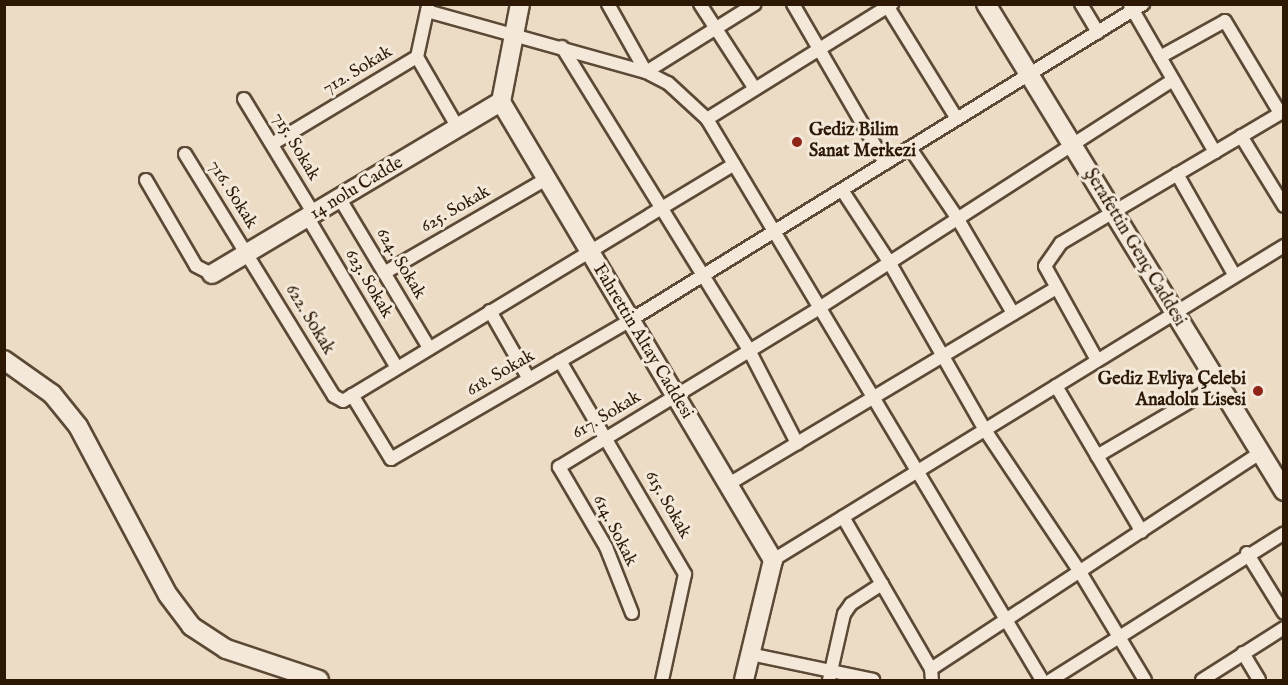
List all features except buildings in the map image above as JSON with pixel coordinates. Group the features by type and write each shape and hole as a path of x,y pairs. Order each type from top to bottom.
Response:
{"street":[{"path":"501,102 520,4"},
{"path":"608,4 646,72"},
{"path":"700,4 755,89"},
{"path":"646,72 714,27 755,4"},
{"path":"793,4 885,163"},
{"name":"Şerafettin Genç Caddesi","path":"986,4 1173,314 1284,491"},
{"path":"1081,4 1098,32"},
{"path":"707,119 888,5 957,119"},
{"path":"1135,7 1160,57 1215,152"},
{"name":"618. Sokak","path":"391,459 629,321 1029,75 1135,7"},
{"path":"428,8 646,72 668,83 707,119 1042,681"},
{"name":"712. Sokak","path":"272,144 417,57 428,8"},
{"path":"1097,360 1045,266 1061,243 1282,112 1225,21 1160,57"},
{"path":"562,47 701,276 749,350 797,443"},
{"path":"417,57 458,128"},
{"name":"617. Sokak","path":"559,467 819,308 956,216 1072,147 1173,80"},
{"name":"715. Sokak","path":"244,99 272,144 311,216"},
{"name":"14 nolu Cadde","path":"212,274 248,255 501,102"},
{"name":"Fahrettin Altay Caddesi","path":"501,102 674,397 773,560"},
{"path":"1241,136 1284,206"},
{"path":"910,148 956,216 1013,313"},
{"name":"716. Sokak","path":"185,154 248,255"},
{"path":"347,398 734,164"},
{"path":"1177,174 1235,276"},
{"name":"625. Sokak","path":"384,273 546,178"},
{"path":"146,180 196,266 212,274"},
{"path":"842,190 888,260 944,354 984,430 1080,572 1145,681"},
{"name":"624. Sokak","path":"340,199 429,348"},
{"name":"623. Sokak","path":"311,216 397,368"},
{"path":"744,681 773,560 1284,246"},
{"name":"622. Sokak","path":"248,255 334,396 347,398 391,459"},
{"path":"727,485 1056,288"},
{"path":"490,311 529,379"},
{"path":"4,360 52,394 78,426 158,576 191,626 236,653 319,681"},
{"name":"615. Sokak","path":"560,361 685,574 662,681"},
{"path":"1097,456 1218,385"},
{"path":"1056,386 1142,532"},
{"path":"843,517 932,675 1004,618 1080,572 1260,453"},
{"name":"614. Sokak","path":"559,467 606,547 632,614"},
{"path":"1051,681 1247,554 1284,533"},
{"path":"1247,554 1284,613"},
{"path":"831,676 844,614 851,604 882,584"},
{"path":"1203,681 1284,628"},
{"path":"1243,653 1259,681"},
{"path":"750,654 831,676 873,681"}],"place":[{"name":"Gediz Bilim Sanat Merkezi","path":"797,142"},
{"name":"Gediz Evliya Çelebi Anadolu Lisesi","path":"1258,391"}]}
